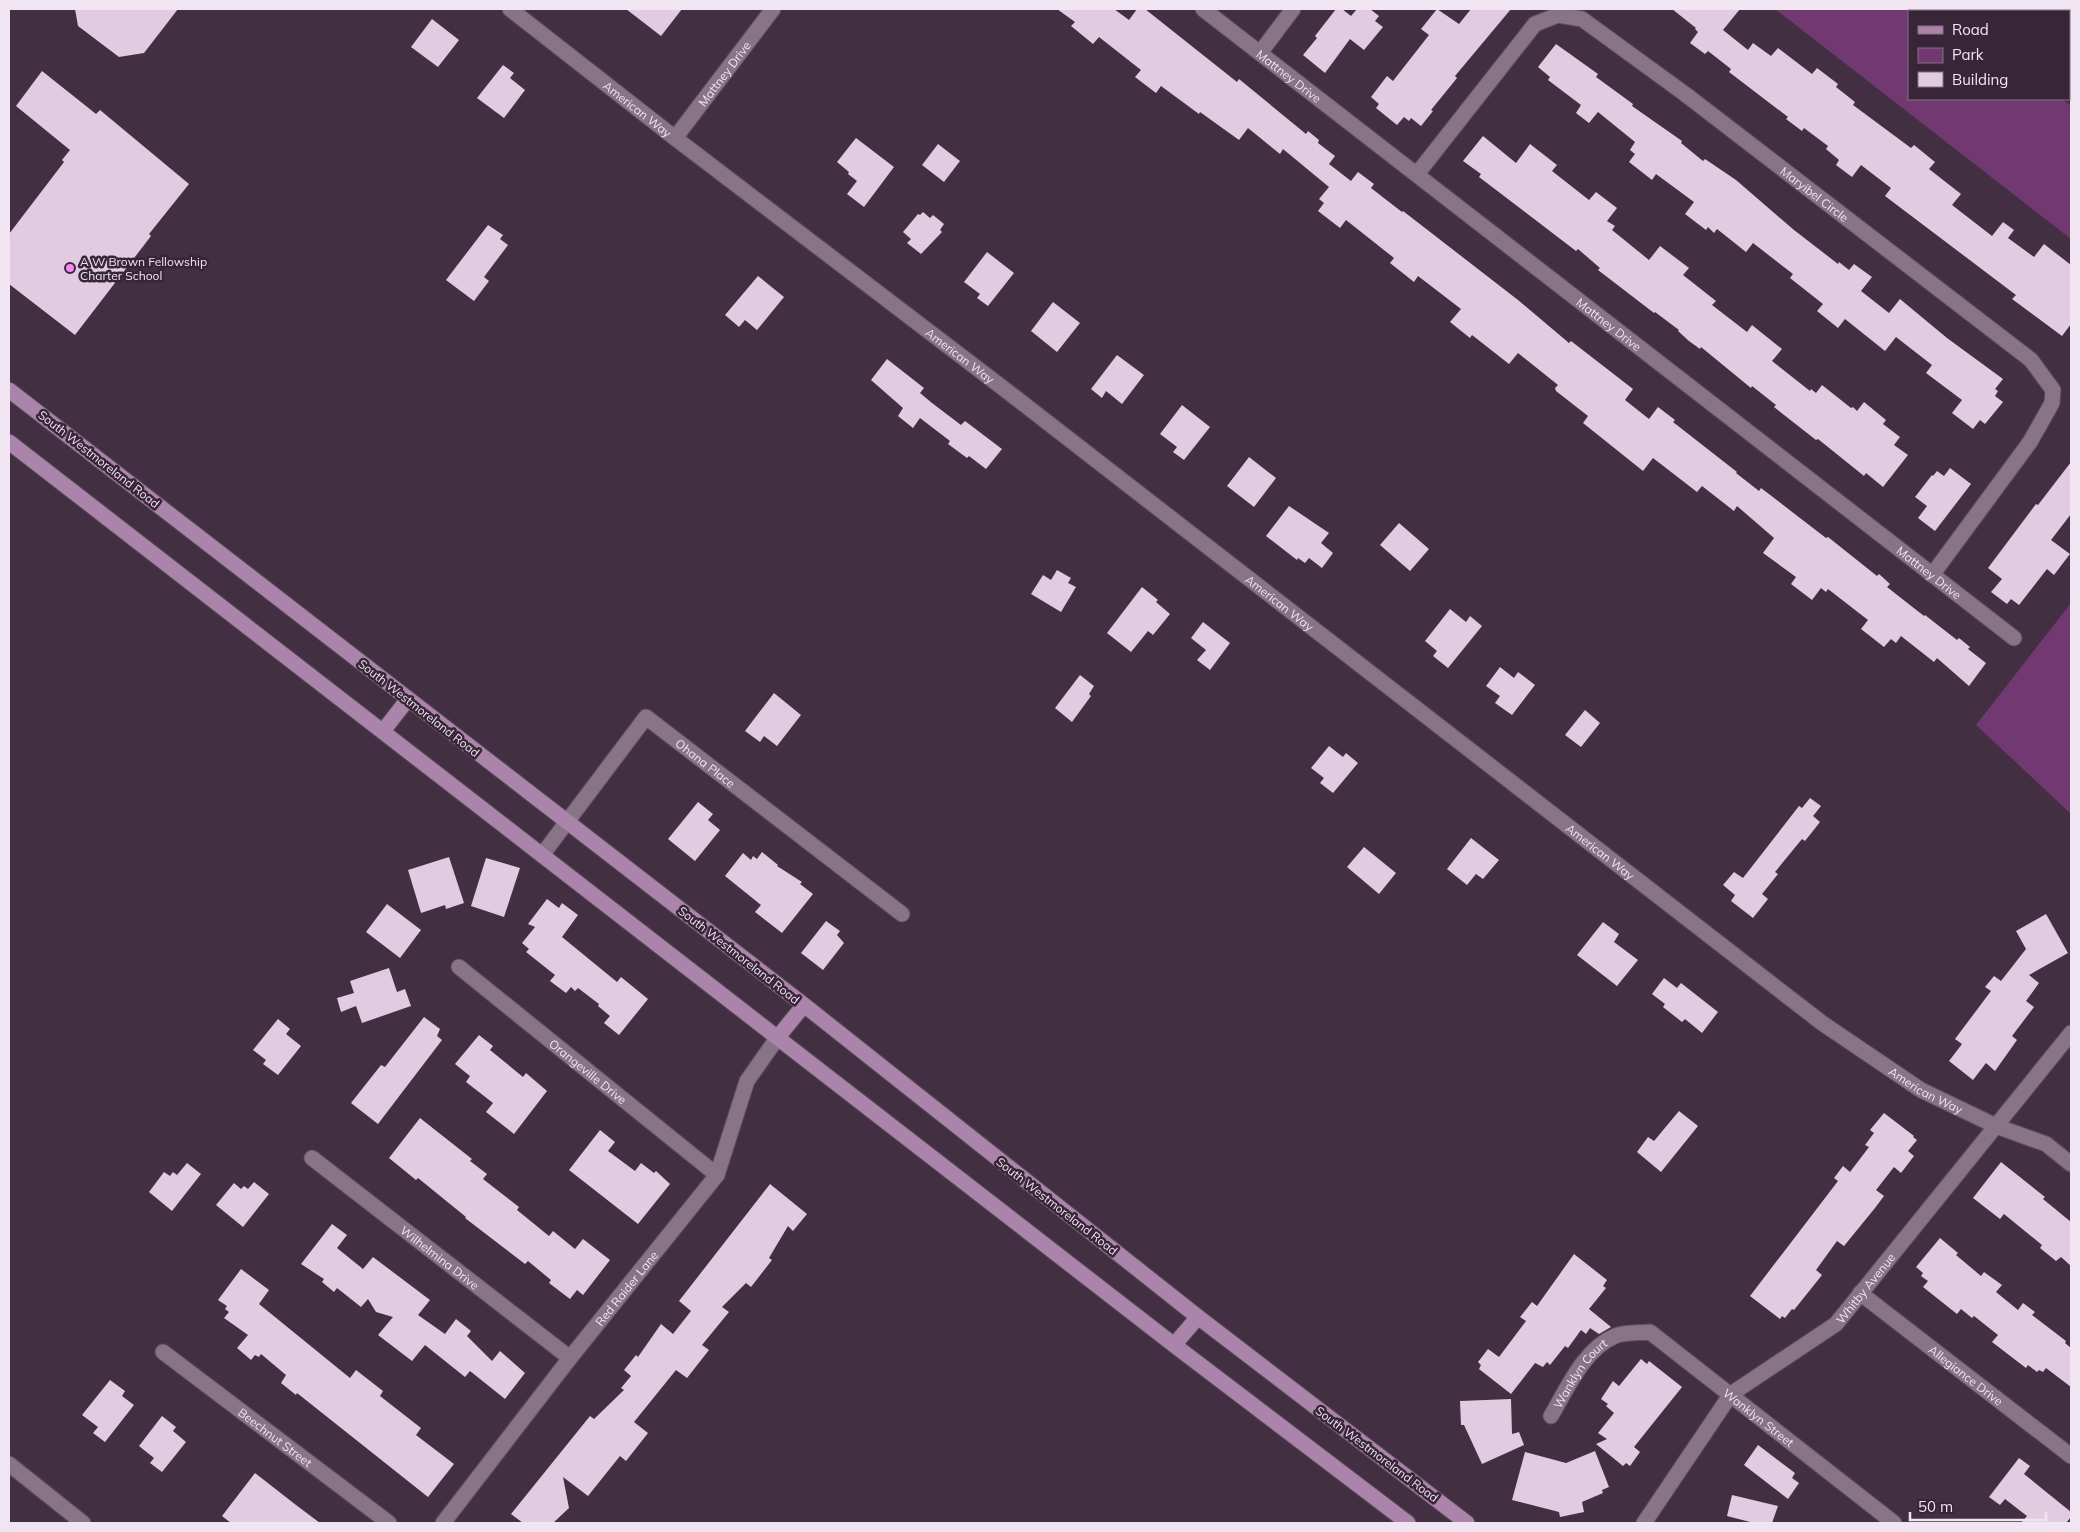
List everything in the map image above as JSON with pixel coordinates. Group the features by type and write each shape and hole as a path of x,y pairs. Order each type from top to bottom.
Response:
{"main road":[{"name":"South Westmoreland Road","path":"9,390 804,1006 1198,1317 1468,1523"},
{"path":"9,442 1174,1346 1408,1523"},
{"path":"383,731 408,699"},
{"path":"778,1037 804,1006"},
{"path":"1174,1346 1198,1317"}],"street":[{"name":"American Way","path":"510,9 675,138 1003,388 1822,1023 1920,1090 1996,1126 2046,1144 2071,1164"},
{"name":"Mattney Drive","path":"675,138 773,9"},
{"name":"Mattney Drive","path":"1203,9 2014,638"},
{"path":"1260,53 1292,9"},
{"name":"Maryibel Circle","path":"1417,174 1535,24 1558,14 1582,19 1685,94 2031,360 2047,379 2053,390 2052,403 2030,442 1932,575"},
{"name":"Ohana Place","path":"542,855 646,717 902,914"},
{"name":"Orangeville Drive","path":"459,967 718,1175"},
{"name":"Whitby Avenue","path":"1644,1523 1731,1394 1836,1324 2071,1033"},
{"name":"Red Raider Lane","path":"443,1523 570,1358 718,1175 747,1081 778,1037"},
{"name":"Wilhelmina Drive","path":"312,1158 570,1358"},
{"name":"Allegiance Drive","path":"1860,1293 2071,1456"},
{"name":"Wanklyn Street","path":"1616,1336 1650,1332 1894,1523"},
{"name":"Wanklyn Court","path":"1551,1416 1579,1368 1600,1345 1616,1336"},
{"name":"Beechnut Street","path":"164,1352 389,1523"},
{"path":"9,1464 83,1523"}],"green space":[{"path":"1775,9 2047,9 1908,10 1908,100 2063,100 2071,106 2071,239"},
{"path":"2071,603 2071,814 1976,725"}],"building":[{"path":"75,9 178,9 144,53 119,57 78,26"},
{"path":"626,9 682,9 661,36"},
{"path":"1057,9 1114,9 1129,20 1137,9 1145,9 1237,82 1239,79 1306,134 1308,131 1319,140 1318,143 1335,156 1329,164 1351,181 1358,172 1374,184 1371,188 1518,300 1569,343 1571,341 1633,389 1625,400 1649,419 1658,407 1675,420 1673,422 1759,491 1761,488 1877,576 1879,574 1890,584 1887,587 1957,640 1959,638 1970,647 1968,649 1986,663 1969,686 1937,658 1934,662 1901,636 1896,643 1891,639 1884,647 1861,629 1868,620 1828,589 1826,592 1821,588 1812,600 1791,584 1796,577 1763,553 1774,538 1737,506 1734,511 1702,486 1697,492 1653,458 1643,471 1583,423 1588,416 1556,391 1555,388 1558,385 1518,353 1509,364 1472,335 1470,338 1450,322 1461,309 1418,276 1414,282 1390,263 1394,258 1346,220 1340,228 1318,211 1324,203 1319,199 1329,187 1283,149 1280,154 1248,128 1239,140 1161,86 1156,93 1135,77 1141,70 1099,37 1093,44 1071,26 1075,22"},
{"path":"1336,9 1342,9 1351,16 1357,9 1370,9 1379,16 1375,21 1383,27 1364,50 1350,39 1325,73 1303,55"},
{"path":"1437,9 1459,24 1471,9 1511,9 1455,76 1457,78 1431,110 1433,111 1421,126 1411,118 1409,121 1404,117 1397,125 1376,108 1379,104 1371,97 1387,76 1393,81 1429,35 1421,29"},
{"path":"1672,9 1740,9 1723,30 1748,50 1753,43 1771,56 1778,48 1812,74 1817,68 1838,84 1836,87 1855,102 1853,105 1911,148 1914,145 1935,162 1929,169 1961,194 1952,205 1992,236 2003,222 2014,230 2008,238 2034,257 2044,244 2071,265 2071,324 2062,336 2012,299 2016,295 1885,196 1891,188 1861,165 1852,177 1836,165 1839,160 1826,149 1828,146 1804,128 1802,131 1786,119 1788,117 1729,72 1731,69 1708,51 1705,54 1690,43 1698,32 1696,28"},
{"path":"432,19 459,40 438,67 411,47"},
{"path":"1556,44 1598,74 1596,77 1633,104 1632,106 1682,141 1681,143 1703,161 1705,159 1736,180 1794,230 1838,264 1839,262 1849,270 1854,264 1872,277 1861,291 1889,313 1900,299 1947,338 2003,379 1995,389 1998,391 1995,396 2003,402 1985,424 1980,420 1973,429 1952,413 1962,400 1926,373 1932,365 1896,337 1885,351 1845,319 1838,328 1817,311 1823,304 1790,278 1793,274 1753,243 1746,252 1717,229 1714,233 1708,227 1706,230 1685,214 1694,202 1656,174 1652,180 1629,162 1635,154 1630,150 1635,142 1598,112 1589,123 1576,113 1581,105 1548,80 1550,77 1538,67"},
{"path":"503,65 514,73 510,78 525,90 504,118 477,98"},
{"name":"A W Brown Fellowship Charter School","path":"42,71 96,114 100,110 189,184 149,234 151,236 75,335 9,284 9,234 64,162 62,160 70,150 16,106"},
{"path":"1483,136 1516,163 1530,144 1557,165 1552,171 1589,200 1596,192 1617,208 1607,221 1615,226 1612,230 1649,260 1660,246 1689,268 1683,275 1716,301 1712,305 1747,332 1752,325 1782,349 1772,361 1810,391 1811,389 1816,393 1822,385 1851,408 1853,407 1857,411 1864,402 1886,420 1883,424 1900,437 1894,445 1908,455 1883,487 1866,473 1864,476 1818,439 1816,440 1774,407 1776,405 1752,386 1751,388 1701,347 1700,349 1689,341 1679,330 1598,270 1600,268 1578,249 1576,251 1479,177 1481,174 1463,161"},
{"path":"856,138 894,167 864,207 847,194 857,181 837,162"},
{"path":"938,144 960,161 944,182 922,165"},
{"path":"923,212 930,218 933,215 944,224 940,230 942,232 921,254 907,243 911,239 903,232 918,214 920,215"},
{"path":"488,225 503,235 500,239 508,245 484,277 489,281 474,301 446,280"},
{"path":"987,252 1014,273 988,306 977,298 980,294 964,282"},
{"path":"758,276 784,297 757,330 745,320 739,327 725,315"},
{"path":"1053,302 1080,323 1057,352 1031,331"},
{"path":"1117,355 1144,375 1122,404 1106,391 1102,398 1091,389"},
{"path":"887,359 924,388 920,393 932,403 961,425 965,421 1002,449 986,469 969,456 967,458 948,444 950,441 920,418 913,428 898,416 903,408 871,380"},
{"path":"1182,405 1210,427 1184,460 1173,452 1177,447 1160,434"},
{"path":"1249,457 1276,478 1254,507 1227,486"},
{"path":"2071,462 2071,514 2051,540 2070,554 2054,575 2047,569 2019,605 2011,599 2007,604 1991,592 2002,579 1988,568 2036,504 2038,505"},
{"path":"1950,468 1971,484 1935,531 1918,518 1927,506 1915,497 1932,475 1937,471 1944,476"},
{"path":"1289,506 1329,533 1321,543 1333,553 1322,568 1309,558 1305,563 1298,558 1297,560 1266,536"},
{"path":"1399,523 1429,549 1410,571 1380,545"},
{"path":"1057,570 1071,578 1068,583 1076,587 1061,612 1031,594 1043,575 1051,580"},
{"path":"1142,587 1158,600 1156,602 1170,614 1153,635 1148,631 1131,652 1107,633"},
{"path":"1450,609 1466,622 1470,616 1482,626 1448,668 1433,656 1437,651 1425,641"},
{"path":"1203,622 1230,643 1210,670 1197,660 1206,650 1191,638"},
{"path":"1500,667 1514,678 1518,672 1535,685 1512,715 1495,703 1500,696 1486,686"},
{"path":"1080,675 1094,686 1089,694 1091,696 1072,722 1055,708"},
{"path":"774,693 801,715 777,746 764,736 760,742 745,731"},
{"path":"1585,710 1600,723 1581,747 1565,735"},
{"path":"1329,746 1343,757 1346,753 1358,763 1333,793 1320,783 1324,778 1311,768"},
{"path":"1810,798 1821,806 1813,816 1820,822 1805,841 1802,839 1775,872 1778,874 1762,894 1768,899 1753,918 1731,901 1735,895 1723,885 1734,872 1743,878 1799,806 1802,808"},
{"path":"698,802 713,814 708,820 720,830 695,861 668,839"},
{"path":"1471,838 1499,860 1483,879 1476,874 1467,885 1447,869"},
{"path":"1364,847 1396,873 1379,894 1347,867"},
{"path":"762,852 777,866 802,882 800,884 813,894 782,933 755,912 761,905 725,876 743,853 751,860 753,856 757,859"},
{"path":"449,857 464,903 446,909 445,905 421,913 408,870"},
{"path":"486,858 520,868 504,917 471,906"},
{"path":"547,899 559,908 562,903 578,915 562,937 617,982 621,977 648,999 619,1035 604,1023 610,1016 598,1006 599,1004 578,988 575,991 571,987 566,993 550,981 555,975 526,952 529,949 522,943 535,927 528,924"},
{"path":"387,904 421,930 400,958 366,932"},
{"path":"2046,914 2068,953 2029,975 2039,983 2026,1001 2034,1007 2012,1036 2017,1040 1995,1071 1986,1063 1973,1080 1949,1061 1962,1044 1955,1039 1991,991 1985,987 1994,976 2001,981 2026,949 2016,931"},
{"path":"826,921 840,931 837,935 844,943 823,970 801,953"},
{"path":"1603,922 1619,934 1614,942 1638,960 1617,986 1577,955"},
{"path":"389,968 397,992 405,989 411,1006 362,1023 356,1006 341,1012 337,998 354,993 350,981"},
{"path":"1664,978 1677,988 1681,983 1718,1012 1702,1033 1685,1019 1682,1022 1663,1007 1665,1004 1652,994"},
{"path":"424,1017 440,1029 437,1036 442,1040 378,1124 351,1103 381,1065 385,1067"},
{"path":"278,1019 290,1029 286,1034 301,1046 278,1075 263,1064 266,1060 253,1050"},
{"path":"479,1035 493,1046 490,1050 523,1077 526,1073 547,1091 514,1134 486,1112 493,1103 466,1082 470,1076 455,1064"},
{"path":"1679,1111 1698,1126 1661,1172 1637,1152 1648,1137 1654,1141"},
{"path":"1884,1113 1917,1140 1908,1151 1914,1156 1901,1173 1894,1167 1876,1190 1884,1196 1875,1208 1844,1246 1837,1241 1816,1270 1822,1275 1794,1310 1792,1309 1785,1318 1782,1316 1780,1319 1750,1296 1838,1181 1834,1178 1843,1166 1850,1172 1869,1147 1865,1145 1874,1133 1870,1130"},
{"path":"420,1118 472,1159 470,1161 487,1174 483,1179 519,1207 517,1210 549,1236 553,1231 575,1249 583,1239 610,1260 583,1295 577,1290 570,1299 549,1283 551,1280 528,1261 525,1264 465,1218 418,1178 416,1180 389,1158"},
{"path":"600,1130 615,1142 608,1151 635,1171 641,1163 654,1173 656,1171 670,1184 638,1224 569,1170"},
{"path":"2001,1162 2045,1197 2043,1199 2071,1222 2071,1266 2061,1257 2056,1261 2040,1248 2042,1245 2004,1214 2000,1219 1973,1198"},
{"path":"187,1163 201,1174 172,1211 149,1192 164,1172 170,1176 173,1172 177,1175"},
{"path":"254,1182 269,1194 243,1227 216,1205 234,1183 241,1189 244,1186 248,1189"},
{"path":"770,1184 807,1214 793,1231 788,1226 769,1258 772,1260 751,1287 746,1283 722,1307 729,1312 702,1345 709,1350 687,1378 676,1370 634,1422 648,1433 626,1461 620,1456 588,1496 563,1477 569,1508 553,1523 523,1523 511,1514 590,1416 594,1419 624,1390 621,1388 631,1376 624,1370 636,1355 638,1357 661,1324 673,1334 691,1311 679,1301"},
{"path":"332,1224 347,1235 337,1248 363,1269 373,1257 430,1300 418,1315 445,1334 456,1319 471,1331 467,1336 492,1361 500,1351 525,1373 505,1399 470,1371 465,1377 425,1345 412,1361 378,1335 393,1317 376,1312 368,1299 361,1307 337,1288 334,1292 322,1282 324,1279 301,1264"},
{"path":"1940,1238 1958,1253 1956,1255 1981,1276 1984,1272 2002,1285 1996,1292 2018,1310 2023,1303 2035,1312 2032,1315 2066,1341 2065,1343 2071,1348 2071,1387 2046,1368 2043,1372 2039,1370 2037,1372 2028,1365 2026,1368 1992,1342 1998,1335 1974,1316 1972,1318 1961,1309 1957,1314 1923,1287 1928,1281 1921,1276 1923,1273 1916,1267"},
{"path":"1574,1254 1607,1280 1603,1286 1606,1288 1589,1309 1611,1327 1599,1334 1590,1328 1586,1334 1581,1330 1568,1348 1565,1346 1550,1365 1547,1362 1543,1367 1535,1363 1511,1394 1479,1369 1481,1365 1478,1362 1488,1349 1499,1357 1526,1321 1520,1317 1532,1302 1537,1306"},
{"path":"241,1269 269,1290 259,1304 350,1378 356,1370 383,1391 380,1396 421,1428 416,1435 454,1464 428,1497 297,1393 296,1395 281,1383 286,1375 261,1354 259,1357 255,1355 251,1360 237,1348 248,1335 224,1318 229,1312 225,1309 227,1306 218,1300"},
{"path":"1641,1359 1647,1364 1649,1361 1682,1387 1634,1447 1640,1452 1630,1466 1626,1463 1623,1466 1596,1444 1607,1439 1598,1433 1614,1413 1606,1406 1608,1404 1601,1399 1613,1381 1619,1386"},
{"path":"110,1380 125,1391 122,1396 134,1405 105,1442 93,1433 98,1427 82,1415"},
{"path":"1511,1399 1512,1434 1519,1432 1524,1445 1482,1464 1464,1425 1461,1425 1460,1401"},
{"path":"162,1416 176,1427 173,1431 186,1442 162,1472 150,1463 154,1458 139,1446"},
{"path":"1758,1445 1795,1473 1792,1478 1799,1483 1788,1499 1744,1465"},
{"path":"1595,1451 1609,1487 1602,1490 1603,1493 1582,1502 1584,1512 1560,1517 1559,1512 1512,1500 1525,1452 1566,1463"},
{"path":"2019,1458 2030,1466 2024,1474 2071,1512 2071,1517 2066,1523 2021,1523 2027,1516 2005,1499 2000,1505 1989,1497"},
{"path":"255,1473 320,1523 231,1523 222,1516"},
{"path":"1732,1495 1778,1506 1772,1523 1754,1523 1727,1516"}],"place":[{"name":"A W Brown Fellowship Charter School","path":"70,268"}]}
